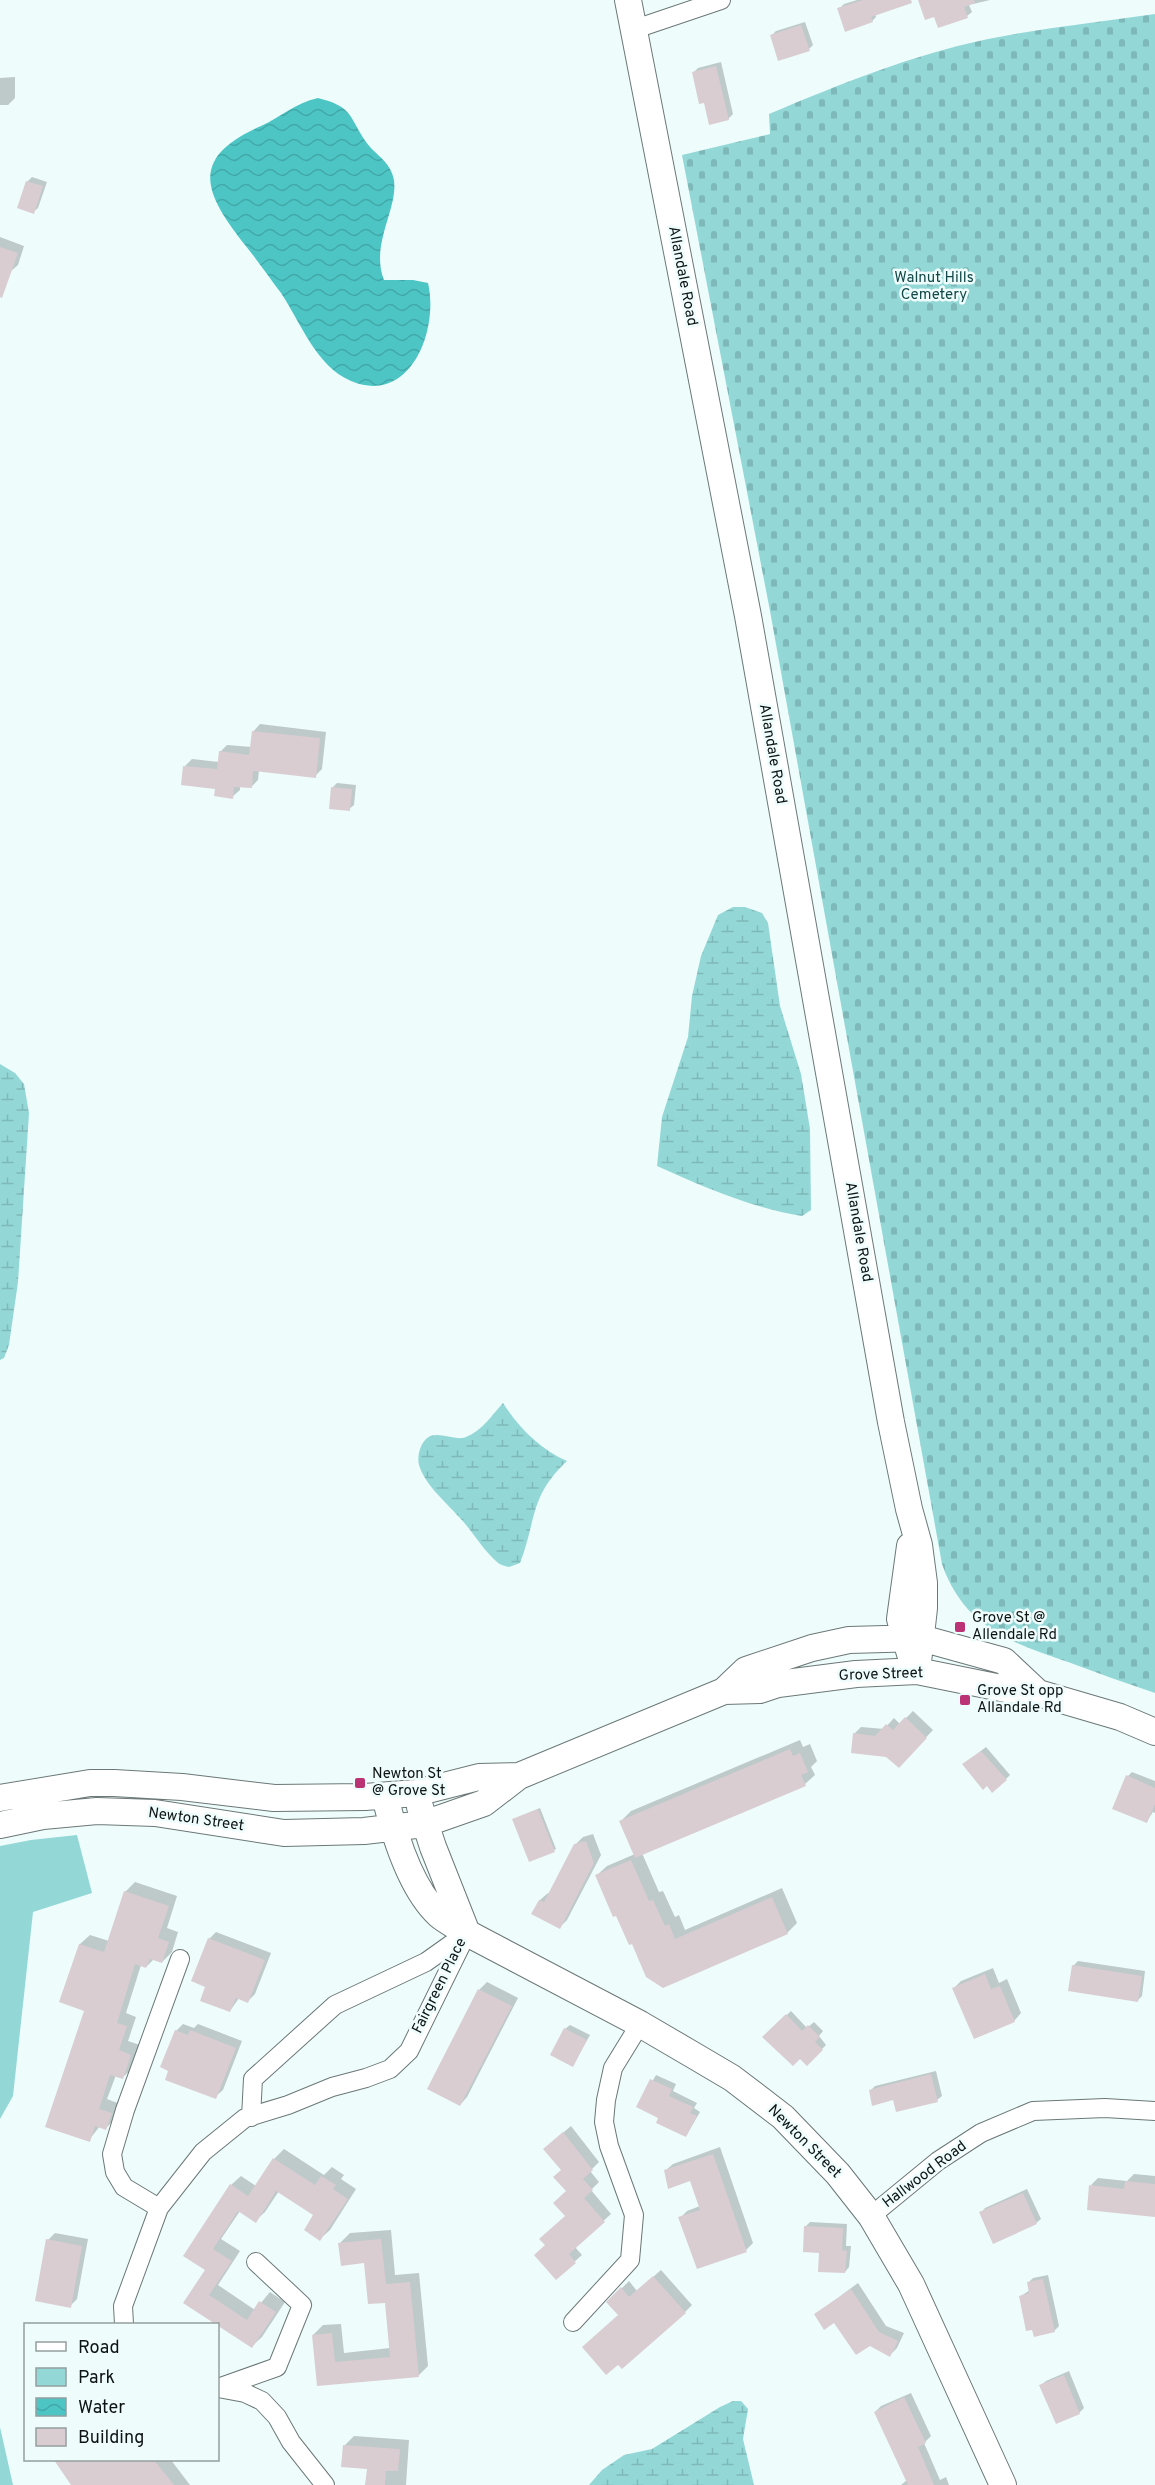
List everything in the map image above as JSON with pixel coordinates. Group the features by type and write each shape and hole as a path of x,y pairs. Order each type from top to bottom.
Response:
{"main road":[{"name":"Allandale Road","path":"628,0 748,616 891,1422 909,1509 910,1548 900,1619 913,1639 917,1671"},
{"name":"Grove Street","path":"724,1691 746,1670 793,1653 849,1640 913,1639 967,1649 1004,1661 1038,1693"},
{"name":"Grove Street","path":"424,1824 484,1803 519,1776 724,1691 760,1690 778,1684 856,1674 917,1671 1038,1693 1120,1717 1155,1732"},
{"name":"Grove Street","path":"416,1793 479,1777 519,1776"},
{"name":"Newton Street","path":"0,1798 90,1783 182,1787 274,1798 310,1799 416,1793"},
{"path":"416,1793 424,1824 467,1933"},
{"name":"Newton Street","path":"385,1796 393,1829 423,1895 440,1915 467,1933 640,2024 732,2078 783,2117 838,2174 871,2216 911,2284 1003,2485"},
{"name":"Newton Street","path":"0,1825 65,1813 129,1811 198,1818 284,1833 393,1829 424,1824"}],"street":[{"path":"633,27 647,25 721,0"},
{"name":"Fairgreen Place","path":"251,2116 253,2079 335,2005 426,1962 467,1933"},
{"name":"Fairgreen Place","path":"124,2323 123,2306 159,2208 203,2152 245,2118 390,2069 409,2050 467,1933"},
{"path":"159,2208 124,2187 115,2172 112,2154 125,2110 180,1959"},
{"path":"573,2322 630,2260 634,2215 609,2146 604,2122 613,2068 640,2024"},
{"name":"Hallwood Road","path":"871,2216 938,2161 981,2133 1033,2111 1105,2108 1155,2111"},
{"path":"219,2388 277,2367 302,2305 256,2262"},
{"path":"219,2388 244,2393 262,2401 277,2417 291,2442 325,2485"}],"green space":[{"name":"Walnut Hills Cemetery","path":"1155,14 1155,1693 1008,1639 976,1617 963,1603 951,1585 942,1564 770,611 682,155 770,134 769,114 849,81 932,53 1009,35"},
{"path":"733,907 745,907 762,913 768,923 780,1006 801,1074 810,1129 811,1210 802,1216 747,1202 657,1166 662,1117 688,1037 692,996 701,956 718,915"},
{"path":"0,1064 15,1073 24,1084 29,1113 18,1282 9,1345 4,1358 0,1360"},
{"path":"503,1403 531,1437 567,1461 546,1486 540,1497 520,1563 509,1567 500,1564 492,1557 436,1492 426,1479 418,1462 421,1447 430,1436 466,1437 482,1427"},
{"path":"77,1835 92,1893 33,1912 13,2096 0,2119 0,1846"},
{"path":"733,2401 741,2401 748,2409 743,2439 754,2485 589,2485 602,2470 624,2455 652,2449"},
{"path":"0,2427 13,2485 0,2485"}],"water":[{"path":"318,98 338,105 348,113 366,142 390,169 394,180 394,193 381,250 380,265 384,280 413,280 428,283 429,321 424,341 416,359 405,373 390,383 372,386 351,381 328,365 310,343 281,293 231,226 213,193 210,178 213,164 222,151 238,138 295,107"}],"building":[{"path":"863,0 911,0 912,3 871,17 873,22 845,32 837,8"},
{"path":"918,0 974,0 975,3 964,7 968,18 938,28 934,17 925,20"},
{"path":"801,25 810,51 778,61 770,35"},
{"path":"716,66 729,120 709,125 704,103 699,104 692,72"},
{"path":"26,181 43,186 34,214 17,208"},
{"path":"0,247 18,253 2,298 0,297"},
{"path":"252,731 320,738 316,778 253,771 252,788 234,787 233,799 214,796 215,789 181,785 183,766 217,769 219,751 249,755"},
{"path":"331,787 352,789 350,811 329,809"},
{"path":"905,1717 927,1738 899,1768 886,1757 851,1753 853,1733 875,1736 886,1724 893,1730"},
{"path":"790,1749 793,1756 800,1753 808,1772 801,1775 806,1786 635,1858 619,1821"},
{"path":"981,1751 1007,1780 992,1793 987,1786 983,1790 962,1764"},
{"path":"1126,1775 1155,1788 1155,1804 1147,1823 1112,1809"},
{"path":"538,1809 555,1852 529,1862 512,1819"},
{"path":"586,1841 594,1863 560,1929 531,1914 539,1900 544,1902 574,1844"},
{"path":"631,1860 649,1901 653,1900 665,1926 669,1924 675,1939 772,1897 788,1934 663,1988 646,1977 632,1944 629,1945 616,1916 613,1917 595,1875"},
{"path":"124,1891 169,1906 158,1938 169,1942 162,1963 150,1959 146,1968 135,1964 117,2023 127,2026 119,2050 131,2055 123,2079 110,2075 99,2109 112,2113 106,2130 95,2126 90,2142 45,2127 84,2011 59,2002 79,1944 104,1952"},
{"path":"208,1938 265,1960 248,2003 236,1998 230,2012 200,2001 205,1987 191,1981"},
{"path":"1072,1965 1142,1976 1138,2002 1068,1991"},
{"path":"985,1974 991,1989 1000,1986 1015,2022 974,2039 952,1988"},
{"path":"478,1989 512,2006 460,2106 427,2089"},
{"path":"786,2014 802,2031 808,2025 820,2037 815,2042 823,2050 807,2066 800,2059 793,2066 762,2037"},
{"path":"564,2028 587,2040 573,2067 550,2055"},
{"path":"175,2030 188,2035 190,2030 236,2048 216,2099 165,2080 168,2071 160,2067"},
{"path":"931,2074 938,2102 896,2112 893,2100 872,2106 869,2090"},
{"path":"650,2079 672,2089 669,2096 693,2107 690,2113 697,2116 686,2137 656,2123 658,2118 636,2107"},
{"path":"563,2132 593,2170 583,2179 593,2190 584,2198 605,2222 569,2254 576,2263 556,2280 534,2255 545,2245 539,2239 565,2216 553,2203 566,2191 553,2177 561,2170 543,2149"},
{"path":"713,2154 747,2252 697,2269 678,2217 700,2210 690,2181 668,2189 664,2170"},
{"path":"273,2158 315,2185 321,2176 336,2185 333,2189 348,2199 320,2241 304,2230 313,2215 276,2191 256,2223 238,2211 213,2249 232,2261 209,2295 247,2320 259,2301 276,2312 252,2348 219,2326 219,2323 214,2323 183,2303 205,2270 183,2256 230,2184 248,2196"},
{"path":"1125,2181 1155,2184 1155,2217 1087,2210 1089,2185 1124,2189"},
{"path":"1023,2193 1037,2224 993,2244 979,2212"},
{"path":"804,2226 843,2228 842,2250 847,2251 845,2273 818,2272 819,2253 803,2252"},
{"path":"46,2239 82,2246 71,2308 35,2301"},
{"path":"381,2239 386,2284 410,2282 419,2377 317,2386 312,2335 332,2333 335,2362 390,2357 385,2303 368,2304 364,2263 341,2266 338,2243"},
{"path":"653,2276 686,2313 622,2369 618,2365 606,2375 582,2347 618,2315 606,2302 621,2287 629,2297"},
{"path":"1043,2279 1055,2332 1034,2337 1032,2330 1026,2331 1019,2296 1029,2293 1027,2282"},
{"path":"851,2289 879,2332 898,2341 890,2357 870,2346 856,2355 834,2323 824,2330 814,2314"},
{"path":"1064,2375 1080,2414 1056,2424 1039,2385"},
{"path":"904,2397 926,2443 918,2447 934,2485 908,2485 874,2412"},
{"path":"343,2445 400,2449 398,2471 386,2471 385,2485 365,2485 367,2469 341,2467"},
{"path":"55,2461 155,2461 174,2485 71,2485"}],"place":[{"name":"Grove St @ Allendale Rd","path":"960,1627"},
{"name":"Grove St opp Allandale Rd","path":"965,1700"},
{"name":"Newton St @ Grove St","path":"360,1783"}]}
